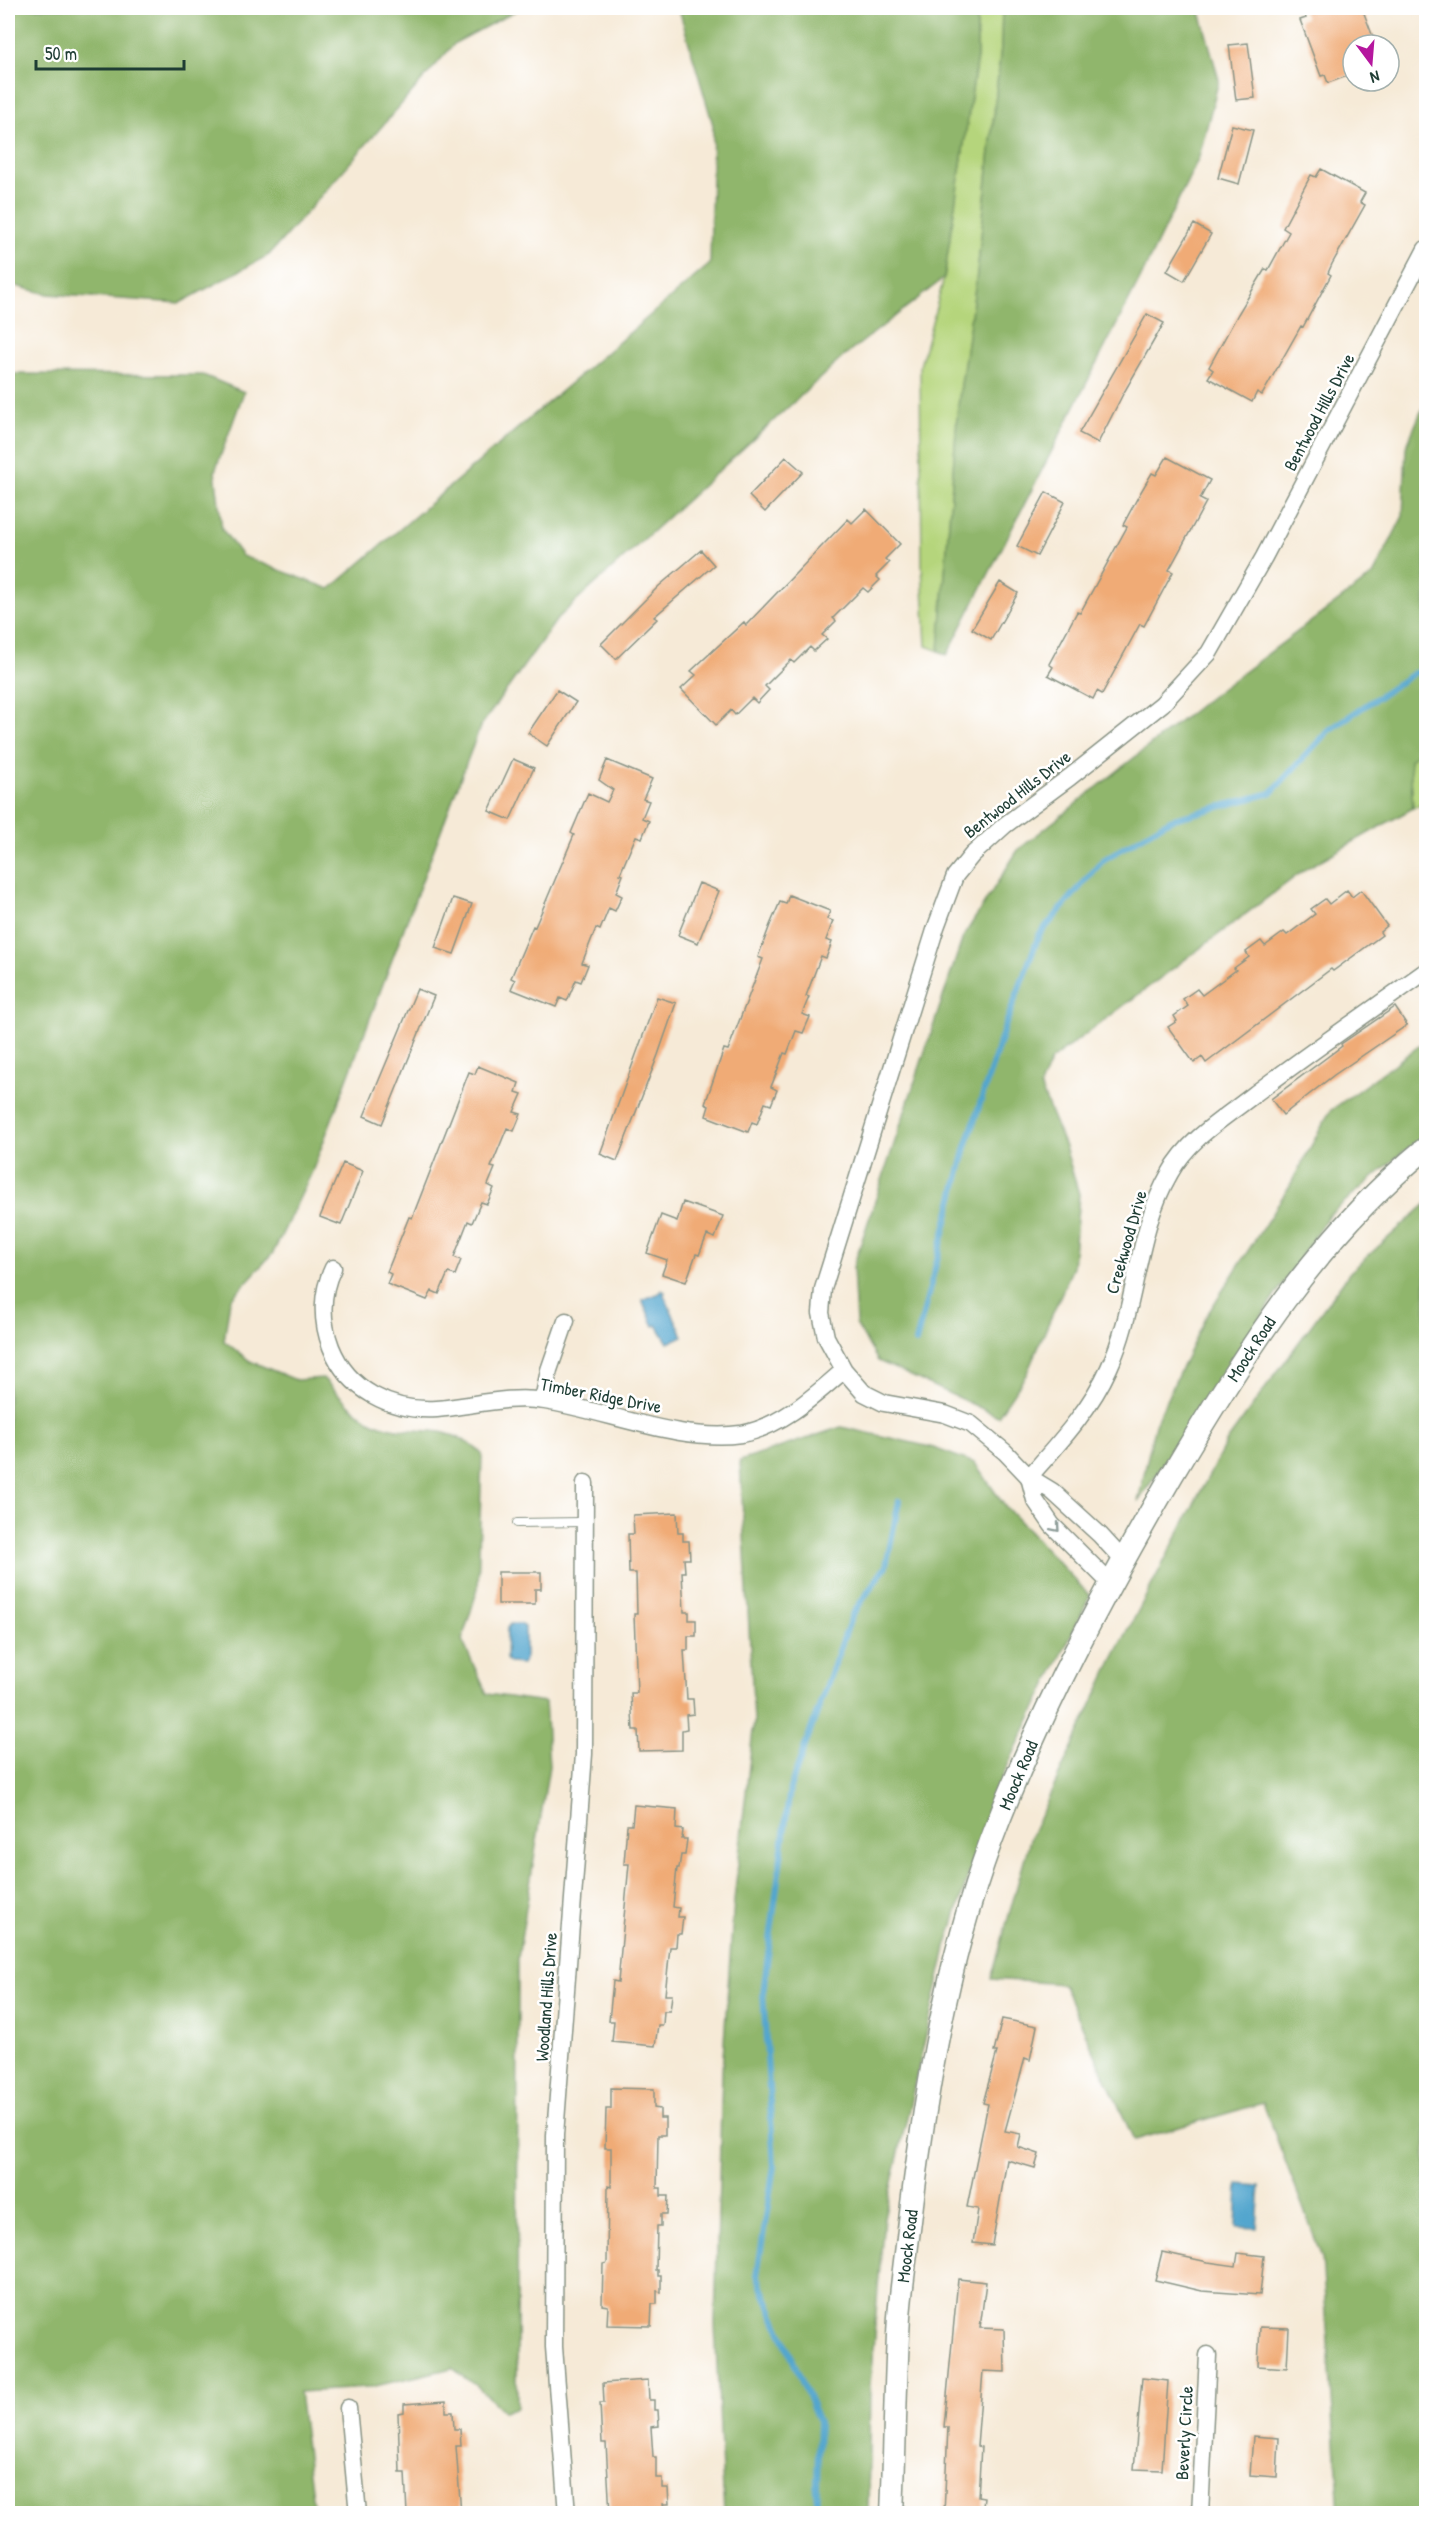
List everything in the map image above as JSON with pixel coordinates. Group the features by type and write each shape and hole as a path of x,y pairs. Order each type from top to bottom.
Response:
{"main road":[{"name":"Moock Road","path":"892,2514 902,2294 923,2109 953,1972 973,1899 998,1823 1062,1676 1110,1583 1208,1414 1270,1319 1323,1249 1359,1209 1426,1148"}],"street":[{"name":"Bentwood Hills Drive","path":"1123,1560 1100,1535 1052,1491 1029,1477 1005,1452 971,1424 945,1414 884,1403 864,1393 844,1370 826,1337 821,1313 823,1289 936,927 955,876 972,855 1005,825 1162,704 1209,653 1258,567 1426,249"},
{"name":"Creekwood Drive","path":"1029,1477 1070,1432 1109,1368 1122,1333 1155,1200 1171,1170 1188,1147 1281,1075 1426,971"},
{"name":"Timber Ridge Drive","path":"333,1268 326,1282 324,1324 337,1362 348,1377 370,1395 401,1405 434,1409 506,1401 543,1400 686,1432 741,1434 763,1428 806,1403 844,1370"},
{"path":"543,1400 549,1370 566,1321"},
{"name":"Bentwood Hills Drive","path":"1029,1477 1035,1500 1052,1525 1110,1583"},
{"name":"Woodland Hills Drive","path":"567,2514 555,2347 555,2135 584,1754 586,1636 583,1522 585,1483"},
{"name":"Beverly Circle","path":"1200,2514 1208,2355"},
{"path":"348,2408 358,2514"}],"lane":[{"path":"517,1523 583,1522"}],"green space":[{"path":"8,8 521,8 455,43 269,255 180,303 47,294 8,284"},
{"path":"676,8 977,8 977,57 944,278 843,357 558,618 480,727 312,1172 273,1253 230,1300 224,1341 250,1361 296,1380 323,1378 344,1400 378,1424 397,1429 450,1434 482,1453 478,1588 462,1640 487,1694 545,1702 549,1766 518,1958 517,2407 504,2412 477,2386 452,2368 367,2388 299,2392 314,2513 8,2513 8,374 203,375 244,392 215,471 222,529 242,556 330,589 710,264 713,125 679,9"},
{"path":"977,8 1002,8 1001,47 977,274 958,406 939,651 926,646 922,565 920,366 944,278 977,57"},
{"path":"1002,8 1199,8 1219,80 1199,157 1140,279 947,655 939,651 958,406 977,274 1001,47"},
{"path":"1426,400 1426,744 1410,760 1413,808 1307,868 1051,1060 1040,1086 1065,1147 1079,1194 1073,1267 1026,1375 998,1416 878,1361 856,1324 853,1267 963,937 1018,850 1213,695 1373,575 1403,516 1406,447"},
{"path":"1426,744 1426,801 1413,808 1410,760"},
{"path":"1426,1041 1426,1136 1403,1152 1328,1216 1138,1502 1155,1424 1205,1318 1289,1187 1330,1111"},
{"path":"1426,1204 1426,2513 1340,2513 1322,2257 1263,2103 1134,2140 1063,1984 991,1979 1031,1836 1113,1659 1227,1441 1350,1272"},
{"path":"841,1427 931,1447 975,1463 1004,1505 1090,1596 991,1800 946,1948 884,2217 870,2385 868,2513 724,2514 715,2324 722,2071 734,1900 754,1721 740,1461"}],"water":[{"path":"661,1290 665,1292 664,1295 683,1336 668,1343 657,1325 654,1326 642,1300 660,1293"},
{"path":"510,1624 521,1624 525,1628 525,1660 522,1664 509,1663 506,1659 507,1628"},
{"path":"1238,2184 1260,2186 1257,2228 1236,2227"}],"building":[{"path":"1302,8 1362,8 1371,33 1341,33 1341,78 1328,83 1325,75 1321,76 1300,20 1306,18"},
{"path":"1248,43 1255,98 1236,100 1229,45"},
{"path":"1232,125 1253,130 1239,184 1218,178"},
{"path":"1321,169 1365,193 1360,202 1365,205 1332,264 1328,273 1331,275 1303,327 1301,326 1262,395 1257,392 1252,402 1208,378 1213,370 1209,367 1238,314 1265,269 1268,270 1289,232 1283,228 1311,175 1316,177"},
{"path":"1194,224 1211,234 1184,281 1167,271"},
{"path":"1147,314 1164,323 1098,443 1079,433"},
{"path":"786,457 803,472 765,512 749,496"},
{"path":"1167,457 1210,480 1200,499 1206,502 1169,570 1173,572 1144,626 1140,624 1102,694 1097,691 1093,699 1048,675 1053,667 1049,664 1127,527 1123,525 1139,495 1152,473 1156,475"},
{"path":"1046,492 1065,502 1037,556 1017,546"},
{"path":"866,509 900,544 885,559 889,563 876,576 880,580 868,592 863,588 833,618 836,621 822,635 827,639 814,651 810,647 794,663 791,660 765,686 769,690 757,703 752,698 735,715 731,710 716,725 681,689 696,675 691,671 744,622 746,625 848,519 852,523"},
{"path":"701,550 714,565 654,617 657,619 616,659 601,644 659,586"},
{"path":"1000,582 1018,593 991,640 972,629"},
{"path":"557,690 576,702 547,746 528,733"},
{"path":"513,759 534,768 510,820 489,811"},
{"path":"607,760 652,779 643,799 649,801 642,818 649,821 642,838 636,836 620,874 623,875 616,893 622,896 615,911 609,908 600,930 596,928 582,963 588,965 581,982 576,980 567,1001 560,998 556,1007 511,989 515,980 511,978 574,835 571,833 588,793 607,802 613,790 599,780"},
{"path":"699,883 719,891 698,943 678,935"},
{"path":"1347,890 1352,897 1361,890 1387,926 1380,932 1382,935 1333,971 1331,969 1206,1063 1202,1057 1194,1063 1168,1027 1177,1021 1174,1016 1188,1006 1183,999 1197,989 1202,995 1236,970 1234,968 1249,957 1246,952 1261,941 1265,946 1284,932 1287,935 1315,914 1311,909 1325,899 1329,904"},
{"path":"789,895 830,911 827,919 833,921 826,940 832,942 826,958 821,956 806,996 809,997 802,1014 810,1017 803,1033 796,1031 787,1054 784,1053 771,1087 777,1090 771,1105 765,1103 757,1124 752,1122 748,1132 706,1116 709,1106 705,1104 724,1049 728,1050 763,959 758,957 770,925 780,902 786,904"},
{"path":"453,898 472,904 454,954 435,948"},
{"path":"417,989 434,996 382,1124 364,1116"},
{"path":"657,997 676,1003 617,1161 600,1154"},
{"path":"1395,1007 1407,1025 1334,1075 1283,1115 1271,1099 1342,1046 1341,1044"},
{"path":"478,1066 519,1083 516,1092 522,1094 514,1112 521,1114 514,1131 507,1128 491,1167 495,1168 488,1185 494,1188 487,1204 481,1202 472,1223 468,1221 454,1257 461,1260 455,1275 448,1273 439,1294 432,1291 427,1300 387,1284 391,1274 387,1272 409,1217 412,1218 469,1072 475,1074"},
{"path":"343,1163 363,1171 341,1225 320,1217"},
{"path":"683,1202 723,1216 715,1238 707,1235 699,1255 696,1254 686,1282 662,1274 667,1260 647,1253 661,1215 677,1221"},
{"path":"677,1513 678,1533 683,1533 683,1541 689,1541 690,1559 684,1559 685,1572 682,1572 684,1612 689,1612 689,1620 696,1620 696,1636 688,1636 688,1650 684,1650 687,1699 693,1699 694,1714 686,1715 687,1729 682,1730 682,1750 639,1751 638,1730 633,1730 631,1693 637,1693 634,1614 637,1614 636,1573 629,1573 628,1534 634,1534 633,1515"},
{"path":"498,1572 541,1572 541,1589 535,1589 535,1604 498,1604"},
{"path":"634,1805 677,1809 676,1829 683,1830 682,1839 687,1839 685,1855 681,1855 679,1868 677,1868 673,1907 679,1908 678,1917 683,1917 681,1934 677,1934 676,1947 670,1947 665,1995 672,1995 670,2011 664,2011 663,2025 658,2025 655,2046 612,2042 614,2021 609,2021 613,1981 618,1982 629,1864 624,1864 627,1825 632,1825"},
{"path":"1002,2019 1037,2026 1030,2060 1025,2058 1005,2131 1021,2134 1018,2147 1039,2154 1035,2168 1007,2160 992,2245 973,2243 978,2209 967,2207 988,2104 983,2103 997,2052 994,2052"},
{"path":"611,2088 654,2089 654,2108 660,2109 660,2118 665,2118 665,2135 658,2135 657,2188 661,2188 661,2196 668,2196 667,2214 661,2214 661,2226 657,2226 656,2270 658,2270 658,2276 661,2276 661,2292 657,2291 657,2304 652,2304 651,2326 607,2325 608,2306 602,2305 603,2264 607,2263 608,2186 611,2187 611,2148 605,2148 606,2109 611,2109"},
{"path":"1162,2252 1236,2266 1238,2253 1264,2256 1260,2295 1202,2291 1155,2280"},
{"path":"958,2279 986,2282 980,2328 1004,2329 1005,2372 983,2371 977,2446 981,2447 978,2497 984,2498 982,2514 944,2514 948,2427 944,2427"},
{"path":"1260,2327 1289,2328 1287,2368 1258,2366"},
{"path":"1142,2378 1168,2381 1162,2470 1134,2469"},
{"path":"648,2380 649,2400 654,2400 654,2410 658,2410 659,2426 651,2427 653,2457 656,2457 656,2478 662,2478 662,2488 668,2488 669,2504 663,2504 664,2514 610,2514 606,2443 602,2443 600,2403 604,2403 603,2383"},
{"path":"446,2401 446,2412 453,2412 454,2429 460,2429 461,2446 456,2446 461,2514 407,2514 405,2473 400,2473 398,2413 404,2412 404,2404"},
{"path":"1253,2436 1279,2438 1277,2477 1250,2475"}],"waterway":[{"path":"916,1342 966,1147 1004,1029 1039,935 1103,860 1170,820 1271,793 1329,730 1414,673 1426,669"},
{"path":"816,2514 819,2422 757,2275 774,2166 763,1993 790,1788 852,1615 886,1566 899,1501"}]}
